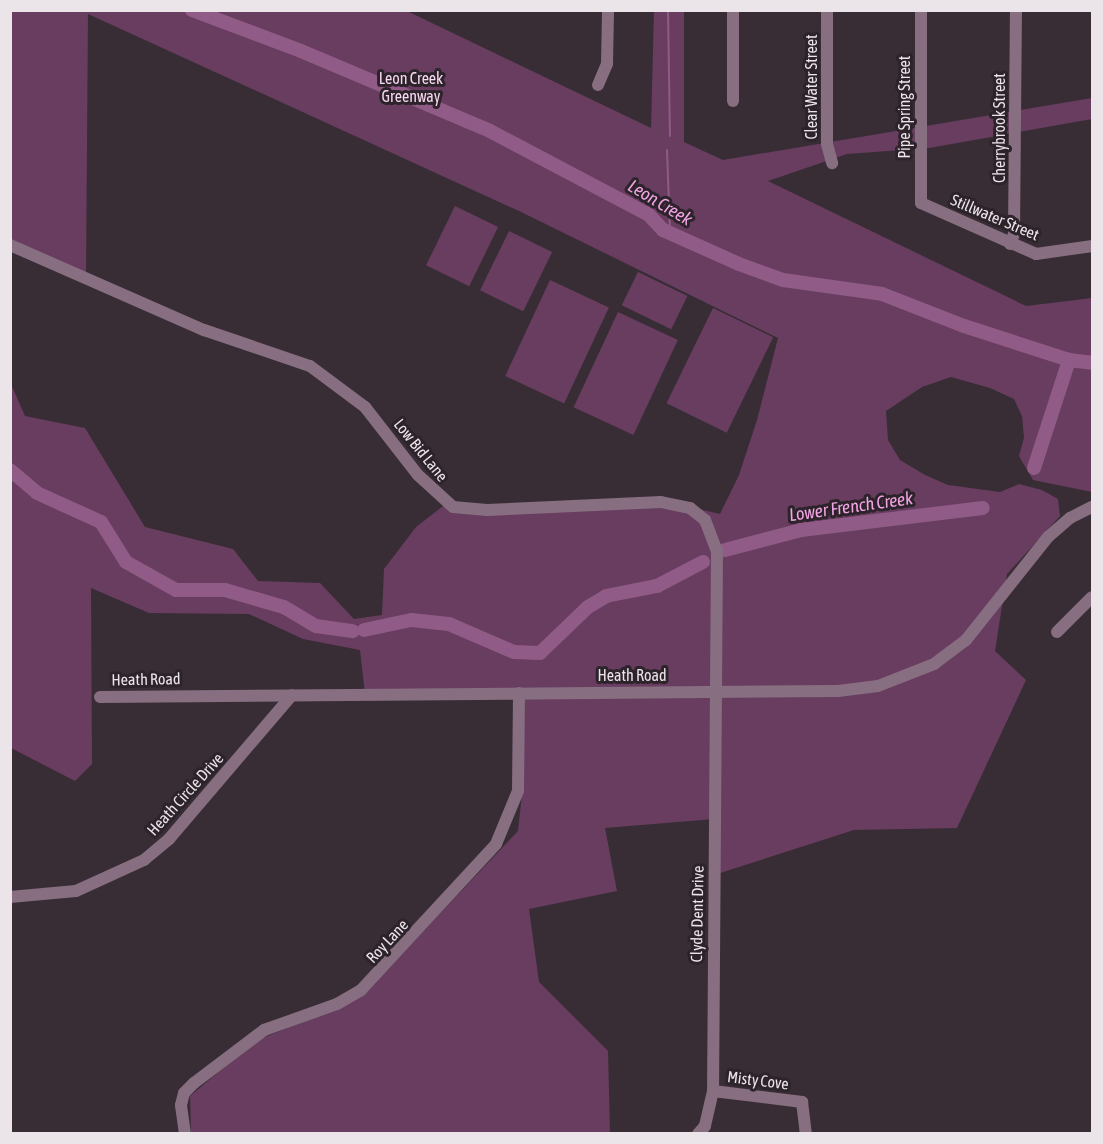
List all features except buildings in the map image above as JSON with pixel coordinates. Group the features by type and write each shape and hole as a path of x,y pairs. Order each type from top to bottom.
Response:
{"street":[{"path":"598,85 607,64 608,10"},
{"path":"733,10 733,101"},
{"name":"Clear Water Street","path":"827,10 827,144 832,163"},
{"name":"Pipe Spring Street","path":"921,10 921,203"},
{"name":"Cherrybrook Street","path":"1010,244 1014,234 1016,10"},
{"name":"Stillwater Street","path":"921,203 1010,244 1046,254 1092,246"},
{"name":"Low Bid Lane","path":"10,245 204,330 310,366 365,407 418,476 453,507 487,510 662,502 698,513 711,530 717,551 716,691"},
{"name":"Heath Road","path":"100,697 858,690 916,674 966,640 1048,537 1070,518 1092,507"},
{"path":"1057,632 1092,597"},
{"name":"Clyde Dent Drive","path":"698,1134 705,1125 713,1091 716,691"},
{"name":"Roy Lane","path":"185,1134 181,1105 184,1093 194,1083 264,1030 337,1004 361,990 496,844 518,791 519,693"},
{"name":"Heath Circle Drive","path":"10,897 76,891 144,860 169,839 292,695"},
{"name":"Misty Cove","path":"713,1091 802,1102 806,1134"}],"green space":[{"name":"Leon Creek Greenway","path":"10,11 407,11 651,128 654,11 684,11 684,142 723,160 1092,98 1092,119 929,148 847,154 768,181 1026,306 1092,298 1092,492 1033,480 1019,456 1024,438 1022,416 1014,399 990,388 951,377 922,387 886,411 888,440 900,460 925,475 948,485 1000,492 1019,484 1042,490 1058,499 1060,516 1007,574 995,651 1026,680 957,828 854,830 714,875 714,819 605,828 617,891 529,909 539,982 608,1051 610,1133 191,1133 190,1096 257,1040 332,1011 364,994 518,831 522,794 519,693 365,694 360,650 303,639 249,614 149,613 91,588 92,764 75,781 11,748 11,384 25,416 85,428 145,527 233,549 258,581 320,583 354,619 382,615 384,569 416,527 447,503 453,507 673,503 720,514 739,475 757,420 778,338 519,211 88,14 86,275 11,241"},
{"path":"455,206 498,227 469,286 426,265"},
{"path":"509,231 552,252 523,311 480,290"},
{"path":"638,272 687,296 671,329 622,305"},
{"path":"550,280 609,307 564,404 505,376"},
{"path":"713,308 773,337 727,433 667,403"},
{"path":"618,312 678,340 633,435 574,407"}],"waterway":[{"name":"Leon Creek","path":"192,10 301,51 490,131 649,215 663,230 739,264 783,280 882,294 964,326 1069,360 1092,363"},
{"path":"668,10 670,136"},
{"path":"667,150 670,233"},
{"name":"Lower French Creek","path":"1034,468 1069,360"},
{"name":"Lower French Creek","path":"10,470 37,493 101,522 126,562 176,590 225,590 284,607 316,626 353,631"},
{"name":"Lower French Creek","path":"725,550 801,530 983,508"},
{"name":"Lower French Creek","path":"364,630 411,620 449,624 514,652 540,653 588,607 606,596 657,586 703,562"}]}
